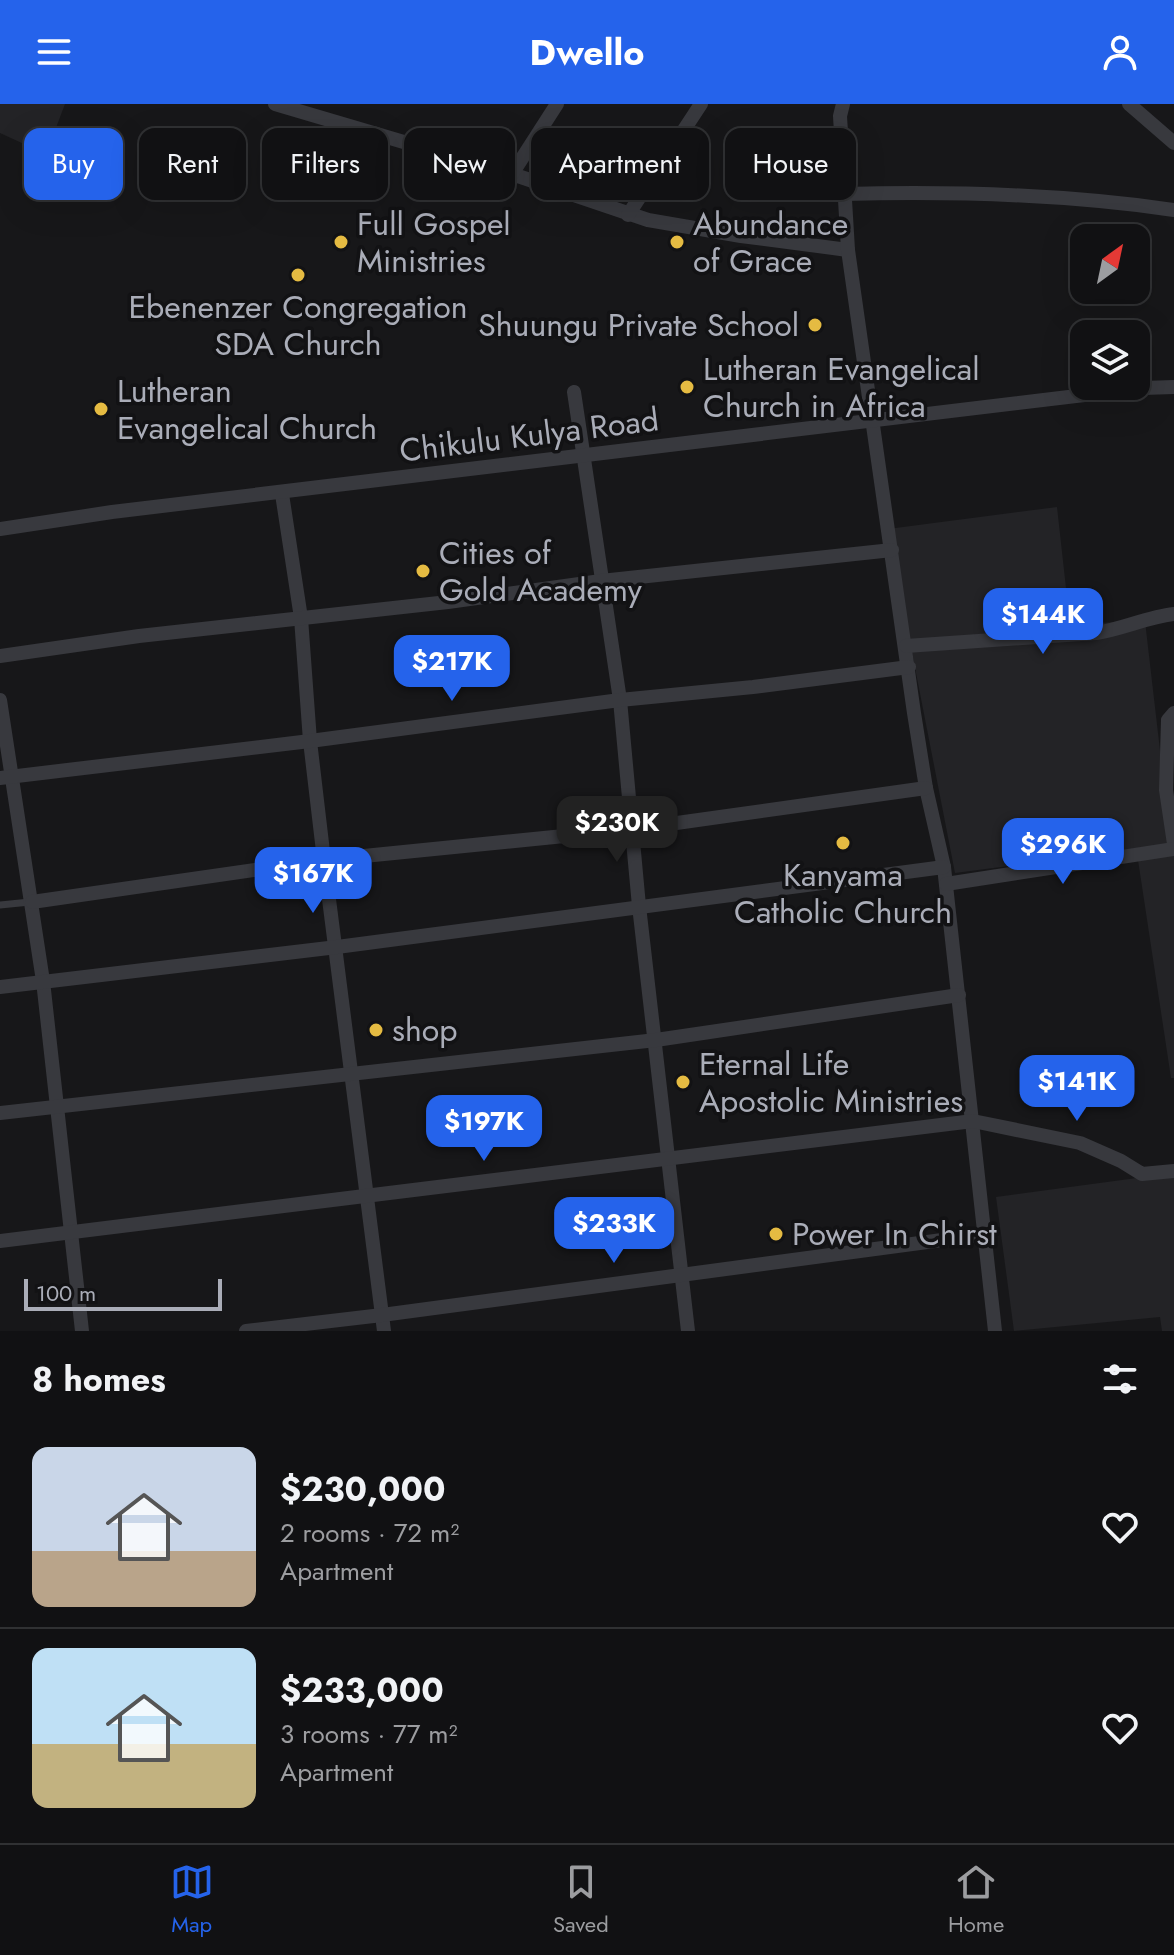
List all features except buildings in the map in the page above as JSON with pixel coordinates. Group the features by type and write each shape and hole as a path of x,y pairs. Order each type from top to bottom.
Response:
{"street":[{"path":"275,104 298,107 404,140"},
{"path":"515,169 557,104"},
{"path":"628,215 701,104"},
{"path":"1129,104 1174,143"},
{"path":"841,105 841,128"},
{"path":"515,175 628,215 741,236 848,250"},
{"path":"856,194 968,192 1117,202 1174,210"},
{"path":"844,200 848,250 926,788 944,867 987,1234 995,1331"},
{"name":"Chikulu Kulya Road","path":"0,529 112,512 282,494 1143,388 1174,387"},
{"path":"574,392 620,700 639,906 688,1331"},
{"path":"282,494 301,618 310,741 384,1331"},
{"path":"0,656 139,636 448,602 601,581 892,550"},
{"path":"906,646 1096,633 1174,614"},
{"path":"6,777 909,667"},
{"path":"0,700 6,777 32,902 43,981 82,1331"},
{"path":"946,884 1174,847 1166,790 1168,720 1174,713"},
{"path":"32,902 324,860 634,829 926,788"},
{"path":"0,987 337,947 944,867"},
{"path":"0,1113 656,1040 959,995"},
{"path":"0,1241 973,1121 1080,1143 1142,1174 1174,1171"},
{"path":"246,1331 987,1234"}],"lane":[{"path":"0,905 32,902"}],"shaded area":[{"path":"0,104 65,104 56,128 24,128 24,144 0,133"},
{"path":"1057,507 1070,624 1145,621 1171,845 955,873 888,529"},
{"path":"1174,855 1174,1078 1171,1078 1138,860"},
{"path":"1174,1173 1174,1331 1162,1331 1160,1317 1014,1331 996,1197"}],"place":[{"name":"Full Gospel Ministries","path":"341,242"},
{"name":"Abundance of Grace","path":"677,242"},
{"name":"Ebenenzer Congregation SDA Church","path":"298,275"},
{"name":"Shuungu Private School","path":"815,325"},
{"name":"Lutheran Evangelical Church in Africa","path":"687,387"},
{"name":"Lutheran Evangelical Church","path":"101,409"},
{"name":"Cities of Gold Academy","path":"423,571"},
{"name":"Kanyama Catholic Church","path":"843,843"},
{"name":"shop","path":"376,1030"},
{"name":"Eternal Life Apostolic Ministries","path":"683,1082"},
{"name":"Power In Chirst","path":"776,1234"}]}
